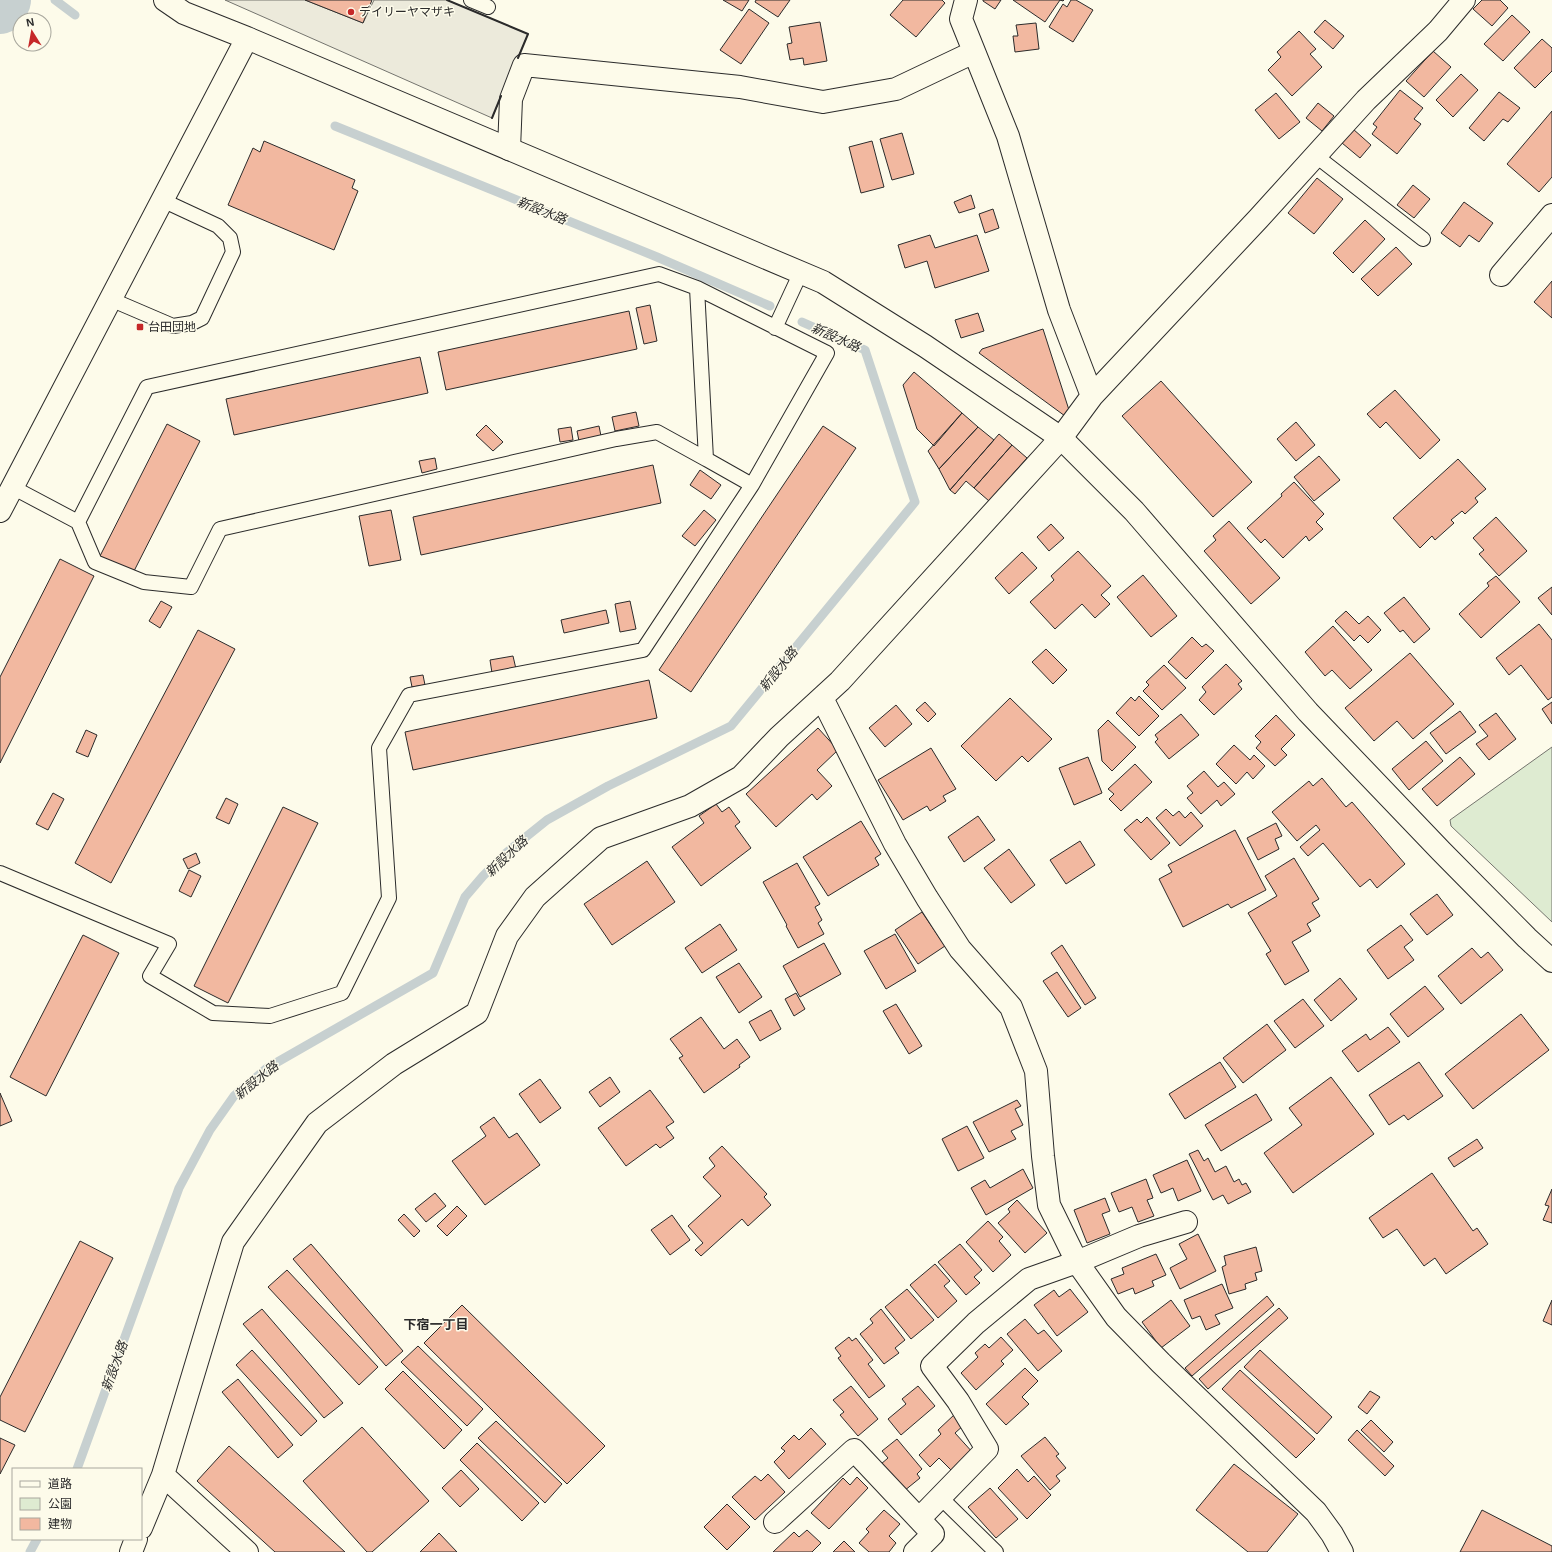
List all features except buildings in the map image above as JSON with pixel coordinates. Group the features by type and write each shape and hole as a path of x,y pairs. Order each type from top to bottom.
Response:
{"street":[{"path":"165,0 184,13 247,38 823,282 925,346 1062,438 1134,511 1308,712 1441,851 1527,938 1552,961"},
{"path":"966,0 961,19 1008,136 1059,310 1092,396"},
{"path":"142,1526 163,1475 233,1242 317,1123 394,1064 476,1013 506,936 535,897 602,838 690,806 740,777 779,737 840,682 1062,438 1092,396 1254,224 1366,100 1438,31 1464,0"},
{"path":"0,511 247,38"},
{"path":"509,149 511,99 524,65 740,87 823,102 896,89 974,52"},
{"path":"1501,275 1552,215"},
{"path":"822,698 895,844 927,898 960,949 1011,1007 1036,1071 1049,1206 1077,1262 1116,1317 1167,1369 1316,1512 1332,1534 1342,1552"},
{"path":"918,1519 987,1449 958,1401 932,1366 976,1323 1029,1279 1077,1262 1139,1236 1186,1222"},
{"path":"776,1522 854,1450 933,1534 915,1552"},
{"path":"163,1475 247,1552"},
{"path":"131,1552 136,1540"}],"lane":[{"path":"471,0 488,7"},
{"path":"1316,156 1423,239"},
{"path":"110,299 172,326 192,323 202,318 233,252 230,238 218,226 162,200"},
{"path":"775,328 801,272"},
{"path":"0,873 169,944 150,976 213,1013 270,1016 342,993 388,898 379,748 409,695 644,650 752,485 827,353 697,288 659,274 147,387 78,522"},
{"path":"697,288 706,459"},
{"path":"12,487 78,522 95,562 144,582 191,587 220,529 616,439 657,432 752,485"},
{"path":"940,1497 996,1552"}],"green space":[{"path":"1552,747 1552,922 1451,826 1450,820"}],"shaded area":[{"path":"225,0 305,0 363,23 374,0 447,0 528,34 492,118"}],"waterway":[{"path":"0,7 4,0"},
{"path":"55,0 75,15"},
{"name":"新設水路","path":"335,126 657,257 770,306"},
{"name":"新設水路","path":"77,1468 179,1188 210,1130 234,1096 267,1068 433,973 465,897 506,853 547,820 608,786 731,726 915,502 865,350 802,322"},
{"name":"新設水路","path":"30,1552 36,1540"}],"wall":[{"path":"447,0 528,34 518,58"},
{"path":"492,118 501,96"}],"place":[{"name":"デイリーヤマザキ","path":"351,12"},
{"name":"台田団地","path":"140,327"}],"district":[{"name":"下宿一丁目","path":"436,1324"}]}
